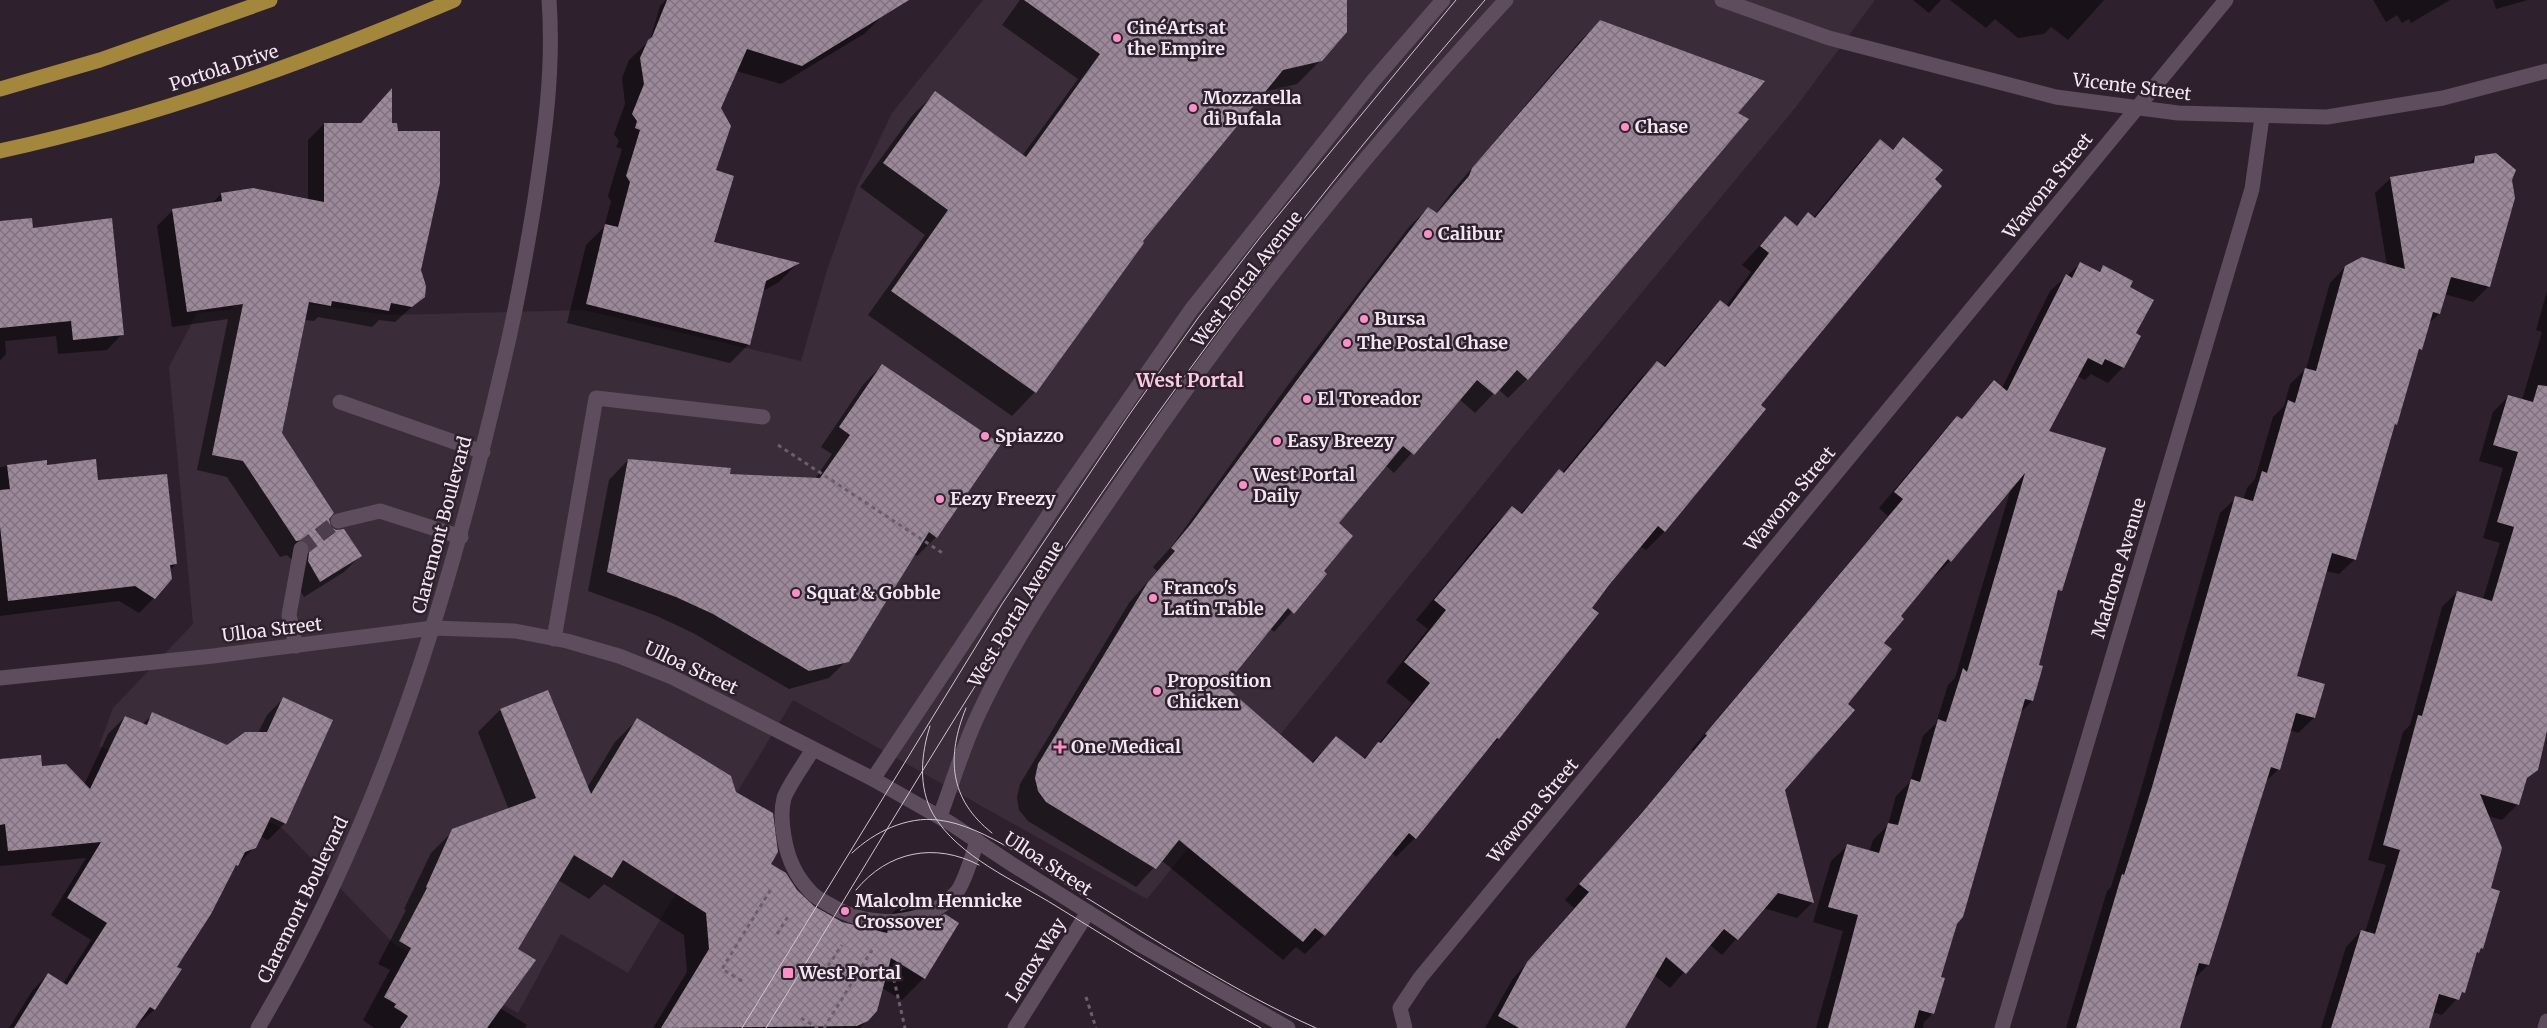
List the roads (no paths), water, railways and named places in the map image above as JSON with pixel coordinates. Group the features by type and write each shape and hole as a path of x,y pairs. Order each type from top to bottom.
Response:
{"main road":[{"path":"0,89 100,60 270,0"},
{"name":"Portola Drive","path":"0,151 120,121 208,94 331,50 454,0"}],"street":[{"name":"Claremont Boulevard","path":"258,1028 312,930 358,834 390,754 433,628 461,537 483,452 517,304 542,154 551,85 552,43 549,0"},
{"name":"West Portal Avenue","path":"873,779 1052,510 1192,310 1373,81 1443,0"},
{"name":"West Portal Avenue","path":"940,816 977,716 991,688 1087,534 1155,433 1222,341 1299,242 1396,123 1506,0"},
{"name":"Vicente Street","path":"1722,0 1829,38 2056,97 2178,114 2327,117 2379,110 2442,98 2547,71"},
{"name":"Wawona Street","path":"1405,1028 1400,1008 1420,978 2226,0"},
{"name":"Madrone Avenue","path":"2002,1028 2252,189 2262,117"},
{"path":"554,639 596,398 763,417"},
{"path":"340,402 483,452"},
{"path":"338,521 380,510 461,537"},
{"path":"296,646 289,615 301,549"},
{"name":"Ulloa Street","path":"0,678 296,646 433,628 516,632 554,639 619,656 660,672 873,779 940,816 1162,958 1288,1028"},
{"path":"813,749 784,798 782,825 786,850 795,872 810,892 844,914 875,922 900,921 924,914 945,902 957,892 978,841"},
{"name":"Lenox Way","path":"1015,1028 1088,912"},
{"path":"2545,1028 2547,1021"}],"tunnel":[{"path":"301,549 338,521"}],"tram line":[{"path":"742,1028 1002,604 1129,415 1198,318 1262,235 1456,0"},
{"path":"766,1028 988,665 1129,454 1242,299 1301,223 1422,73 1485,0"},
{"path":"966,708 956,743 955,776 967,806 992,833"},
{"path":"930,726 922,770 925,793 933,814 957,843 989,867 1183,984 1261,1028"},
{"path":"852,853 870,838 903,823 926,819 938,820 975,830 1013,850 1082,895 1226,982 1316,1028"},
{"path":"856,890 883,866 913,854 946,854 979,865"}],"place":[{"name":"CinéArts at the Empire","path":"1117,38"},
{"name":"Mozzarella di Bufala","path":"1193,108"},
{"name":"Chase","path":"1625,127"},
{"name":"Calibur","path":"1428,234"},
{"name":"Bursa","path":"1364,319"},
{"name":"The Postal Chase","path":"1347,343"},
{"name":"El Toreador","path":"1307,399"},
{"name":"Spiazzo","path":"985,436"},
{"name":"Easy Breezy","path":"1277,441"},
{"name":"West Portal Daily","path":"1243,485"},
{"name":"Eezy Freezy","path":"940,499"},
{"name":"Squat & Gobble","path":"796,593"},
{"name":"Franco's Latin Table","path":"1153,598"},
{"name":"Proposition Chicken","path":"1157,691"},
{"name":"One Medical","path":"1060,747"},
{"name":"Malcolm Hennicke Crossover","path":"845,911"},
{"name":"West Portal","path":"788,973"}],"district":[{"name":"West Portal","path":"1190,380"}]}
